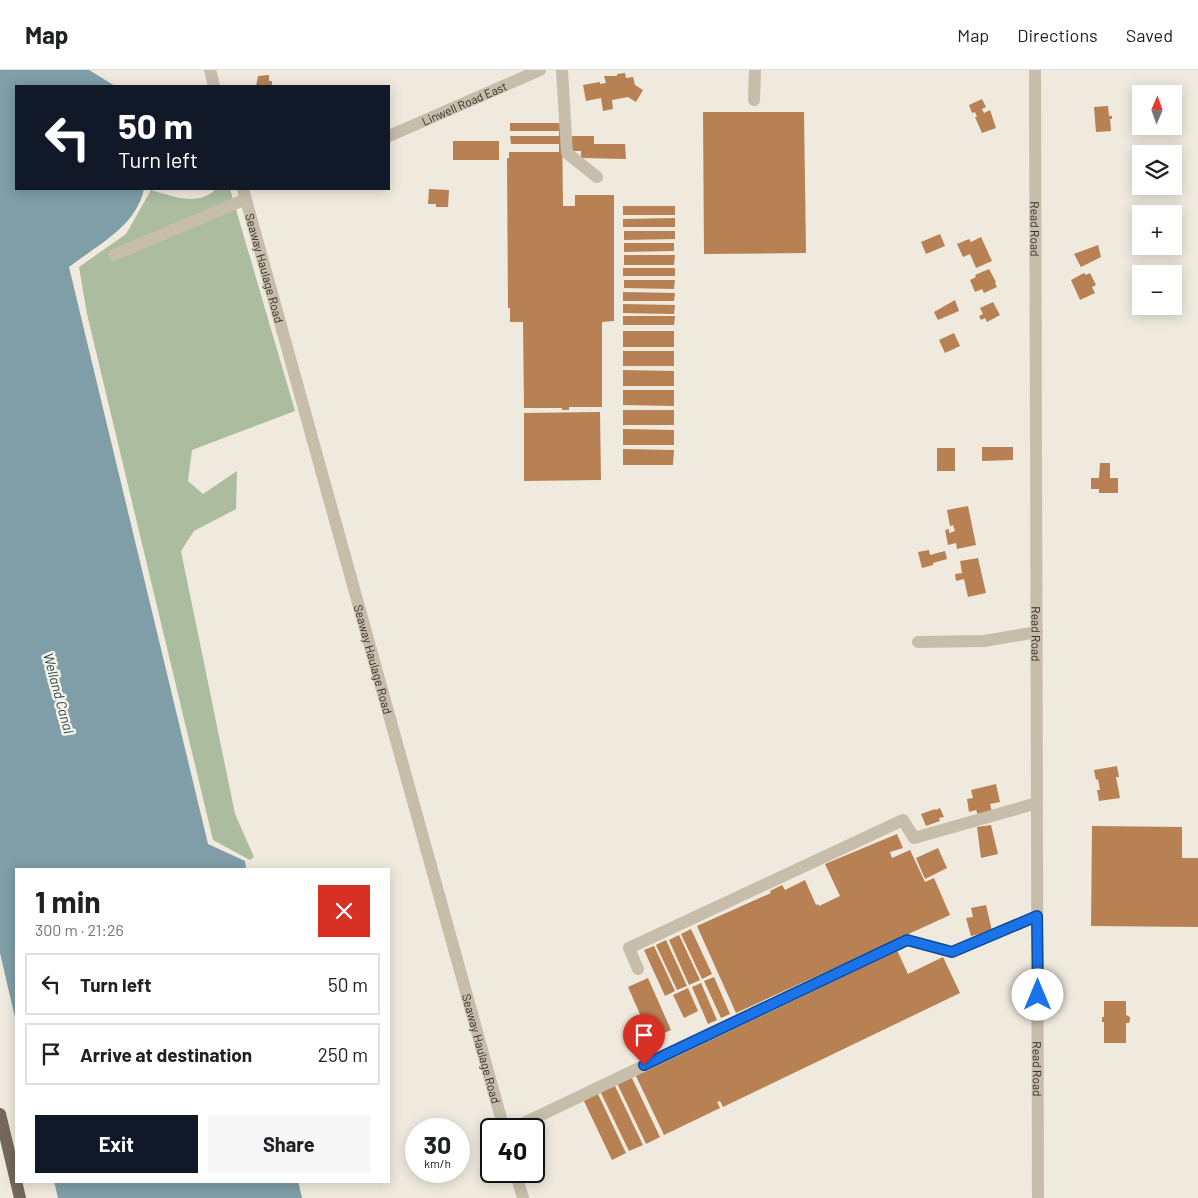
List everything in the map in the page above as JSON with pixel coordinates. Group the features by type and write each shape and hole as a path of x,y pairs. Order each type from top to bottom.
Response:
{"main road":[{"path":"0,1114 15,1177"},
{"path":"16,1183 20,1198"}],"street":[{"path":"210,70 214,85"},
{"name":"Linwell Road East","path":"390,136 540,70"},
{"path":"562,70 566,153 597,177"},
{"path":"754,100 755,70"},
{"name":"Read Road","path":"1035,70 1038,1198"},
{"path":"114,255 244,194"},
{"name":"Seaway Haulage Road","path":"244,194 500,1118"},
{"path":"918,642 984,641 1037,632"},
{"path":"638,969 629,948 903,820 914,838 1037,803"},
{"path":"535,1118 907,940 952,952 1037,916"},
{"path":"519,1183 523,1198"}],"green space":[{"path":"151,190 176,197 193,199 209,194 215,190 230,190 295,411 192,450 188,481 203,494 237,471 236,509 194,531 181,551 235,814 254,857 250,860 213,840 87,314 79,267 126,234"}],"water":[{"name":"Welland Canal","path":"0,70 89,70 113,85 15,85 15,190 144,190 140,202 124,225 103,243 69,267 208,844 245,861 246,868 15,868 15,1018 0,953"},
{"path":"54,1183 298,1183 302,1198 58,1198"}],"building":[{"path":"625,73 626,78 633,77 635,85 643,90 636,102 628,97 612,100 613,109 603,111 601,98 586,101 583,85 600,82 600,84 606,83 604,76 617,76 617,74"},
{"path":"269,75 269,81 272,81 272,85 256,85 258,76"},
{"path":"982,99 986,107 982,109 984,113 990,110 996,128 982,133 975,117 977,117 975,112 972,113 969,105"},
{"path":"1108,106 1109,116 1112,116 1112,119 1110,119 1111,131 1096,132 1094,107"},
{"path":"703,112 804,112 806,253 704,254"},
{"path":"510,123 562,123 563,206 575,206 575,195 614,195 614,321 602,322 602,407 569,407 569,410 562,410 562,408 524,408 523,322 510,322 510,308 508,308 507,158 509,158 509,152 559,152 559,144 511,144 510,136 559,136 559,131 510,131"},
{"path":"572,136 594,136 594,144 625,144 626,159 581,158 581,151 572,151"},
{"path":"453,141 499,141 499,160 453,160"},
{"path":"429,189 449,190 448,207 436,207 436,204 428,204"},
{"path":"623,206 675,206 675,215 623,215"},
{"path":"675,218 675,227 623,227 623,219"},
{"path":"624,231 675,231 675,239 624,240"},
{"path":"940,234 945,246 926,254 921,242"},
{"path":"981,237 992,261 976,268 970,254 963,257 957,244 969,239 971,242"},
{"path":"624,243 674,243 674,251 624,252"},
{"path":"1098,245 1101,257 1081,267 1074,254"},
{"path":"624,255 675,255 674,265 624,265"},
{"path":"623,268 675,268 675,276 623,276"},
{"path":"989,269 997,287 984,293 982,289 975,292 970,280 976,277 975,275"},
{"path":"1084,273 1086,275 1090,273 1096,285 1092,287 1095,293 1080,300 1071,280"},
{"path":"624,280 675,280 674,289 624,288"},
{"path":"623,292 675,293 674,301 623,301"},
{"path":"955,300 959,311 938,320 934,312"},
{"path":"993,302 1000,315 987,322 985,318 981,320 979,316 983,314 980,308"},
{"path":"623,304 675,305 674,314 623,313"},
{"path":"623,316 675,316 674,325 623,325"},
{"path":"623,331 674,331 674,347 623,347"},
{"path":"954,333 960,346 945,353 939,340"},
{"path":"623,351 674,351 674,366 623,366"},
{"path":"623,370 674,371 674,386 623,386"},
{"path":"623,390 674,390 674,406 623,405"},
{"path":"623,410 674,410 674,425 623,425"},
{"path":"600,412 601,480 524,481 524,413"},
{"path":"623,429 674,430 674,445 623,445"},
{"path":"982,447 1013,447 1013,460 982,461"},
{"path":"937,448 955,448 955,471 937,471"},
{"path":"623,449 674,450 673,465 623,465"},
{"path":"1100,463 1110,463 1110,478 1118,478 1118,493 1099,493 1099,489 1091,489 1091,478 1099,478"},
{"path":"968,506 976,545 957,549 956,543 948,545 945,530 949,529 949,533 955,531 953,525 950,526 947,510"},
{"path":"929,550 930,555 945,551 947,559 922,568 918,552"},
{"path":"978,558 986,593 968,597 964,579 956,581 955,574 962,573 960,561"},
{"path":"1117,766 1119,777 1116,777 1120,798 1099,801 1097,790 1100,790 1094,770"},
{"path":"996,784 1000,802 990,804 992,812 978,815 976,810 969,812 967,799 973,798 971,790"},
{"path":"940,808 944,817 939,818 940,821 926,826 921,814"},
{"path":"991,825 998,854 981,858 977,827"},
{"path":"1092,826 1182,827 1182,858 1198,858 1198,927 1091,926"},
{"path":"897,834 903,848 890,852 892,858 910,850 925,882 934,878 950,915 736,1013 697,926 771,893 770,891 782,885 785,890 805,880 816,905 818,904 819,906 840,896 825,864"},
{"path":"938,848 947,868 925,879 916,858"},
{"path":"986,905 992,931 971,936 966,918 973,917 971,908"},
{"path":"691,929 712,974 702,979 681,934"},
{"path":"679,935 700,980 689,985 669,940"},
{"path":"666,940 687,986 677,990 656,945"},
{"path":"654,946 675,991 665,996 644,950"},
{"path":"896,948 908,974 943,957 960,993 723,1107 720,1101 717,1102 720,1108 664,1135 635,1074"},
{"path":"714,977 730,1014 721,1018 704,981"},
{"path":"648,978 671,1030 651,1039 628,987"},
{"path":"701,983 717,1020 708,1024 692,987"},
{"path":"688,988 698,1011 684,1018 673,995"},
{"path":"1104,1001 1126,1001 1126,1015 1130,1017 1130,1020 1129,1023 1126,1023 1126,1043 1104,1043 1104,1022 1102,1022 1102,1017 1104,1017"},
{"path":"631,1076 660,1137 646,1144 617,1083"},
{"path":"614,1084 643,1145 629,1151 600,1091"},
{"path":"597,1092 626,1153 612,1160 583,1099"}],"route":[{"path":"644,1065 907,940 952,952 1037,916 1038,995"}]}
